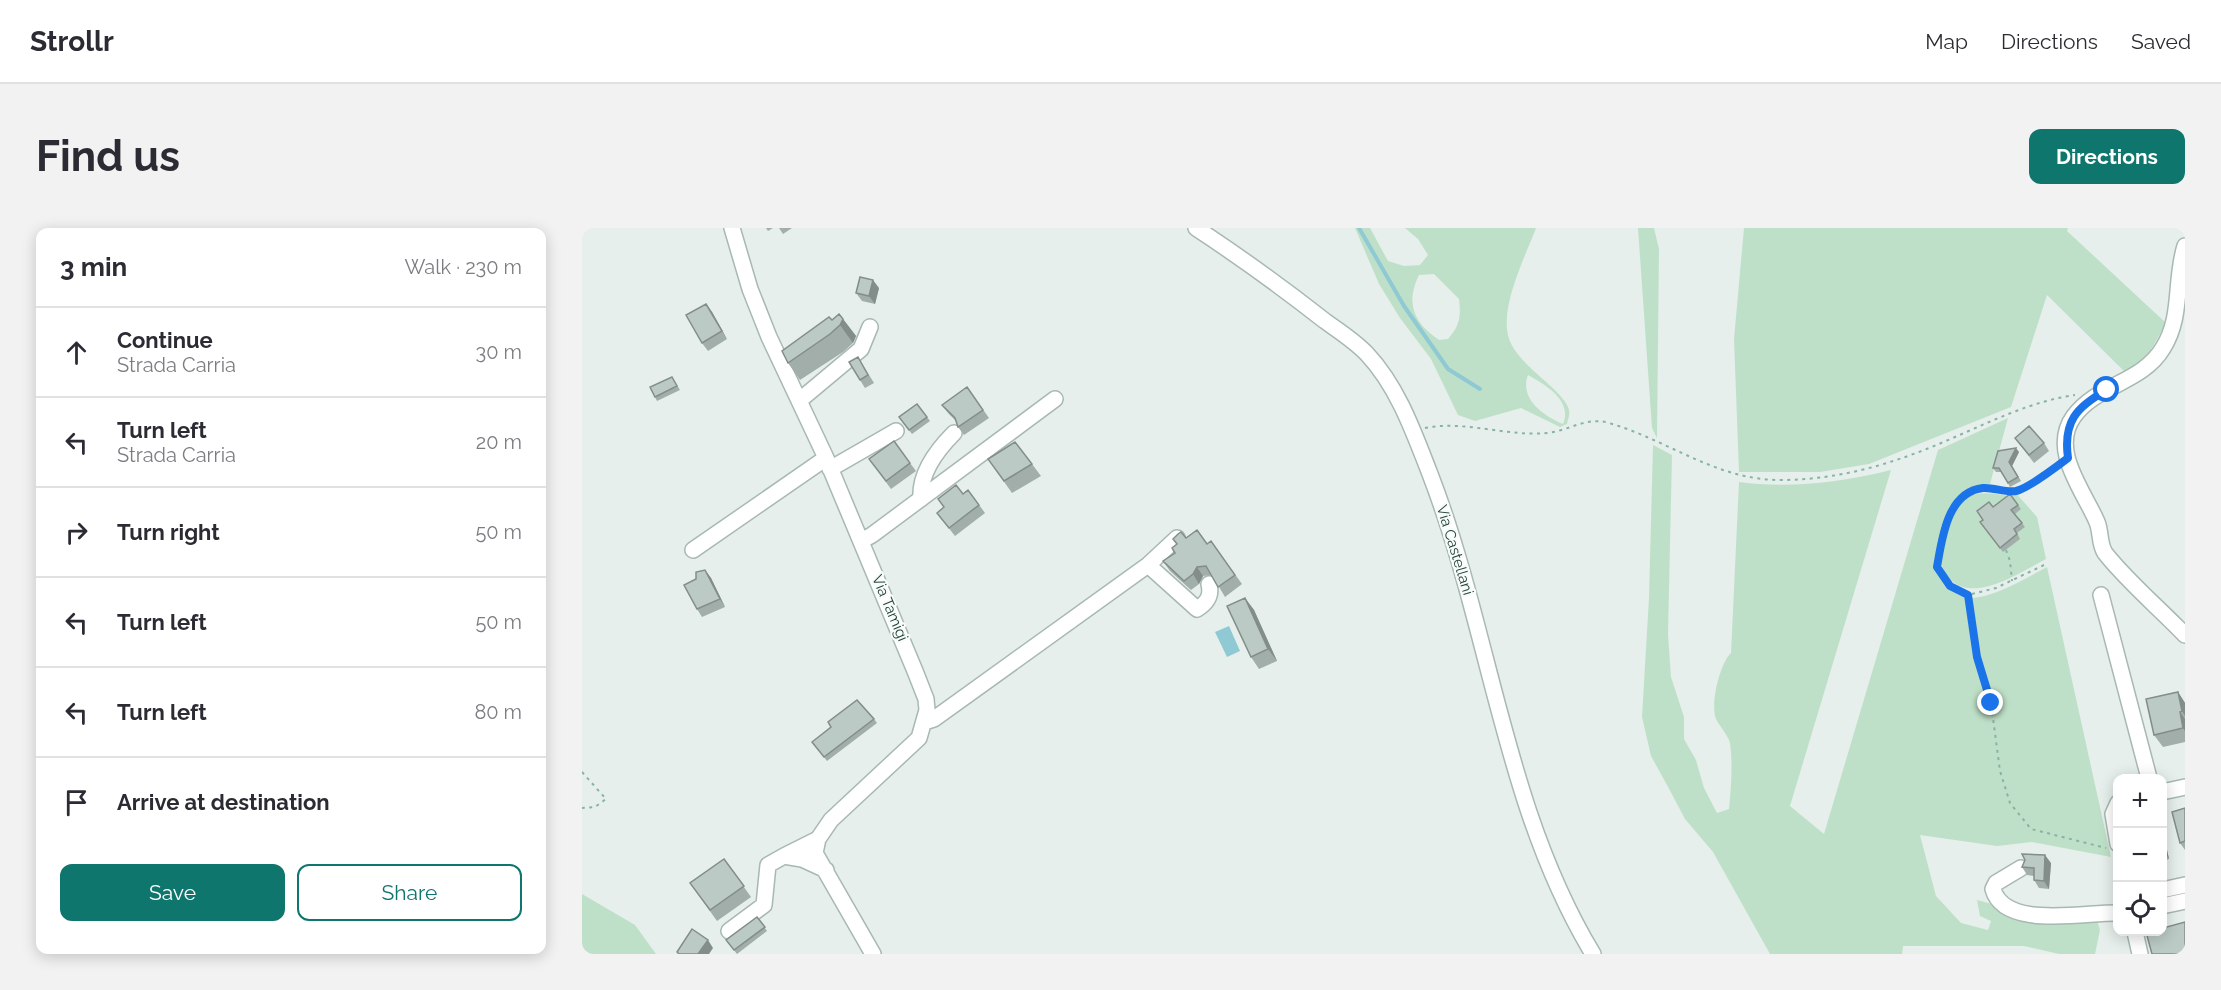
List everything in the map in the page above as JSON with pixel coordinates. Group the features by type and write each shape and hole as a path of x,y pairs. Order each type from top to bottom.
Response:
{"street":[{"name":"Via Tamigi","path":"732,228 769,337 828,463 926,699 925,722"},
{"name":"Via Castellani","path":"1196,228 1290,293 1367,354 1394,393 1413,431 1445,514 1504,734 1533,824 1570,916 1593,954"},
{"path":"2185,246 2176,320 2164,347 2149,367 2092,399 2069,424 2066,433 2068,458 2098,525 2104,551 2185,634"},
{"path":"800,400 861,349 870,327"},
{"path":"861,541 1055,399"},
{"path":"693,550 828,463 896,431"},
{"path":"921,499 920,489 938,448 954,433"},
{"path":"873,954 815,853 818,839 831,820 919,738 925,722 934,719 1148,565 1177,538"},
{"path":"1148,565 1197,609 1207,601 1211,592 1209,584"},
{"path":"2101,595 2148,774"},
{"path":"2167,791 2185,787"},
{"path":"2112,846 2113,814"},
{"path":"729,931 764,904 768,865 801,845 818,839"},
{"path":"784,856 802,859 826,870"},
{"path":"2021,868 1996,883 1993,889 1999,902 2013,911 2047,916 2113,913"},
{"path":"2167,889 2185,885"},
{"path":"2167,905 2185,901"},
{"path":"2136,936 2140,954"}],"path":[{"path":"1413,431 1445,424 1471,429 1549,433 1581,422 1607,422 1727,473 1752,479 1781,480 1850,474 1878,467 2020,409 2072,396 2084,395 2092,399"},
{"path":"2044,565 1996,588 1968,595 1950,586 1937,567 1943,534 1957,500 1971,491 1984,488 2016,491 2068,458"},
{"path":"2006,550 2010,561 2012,581"},
{"path":"1968,595 1977,657 1991,703 2000,771 2010,802 2031,829 2112,846"},
{"path":"582,772 606,799 595,807 582,807"}],"green space":[{"path":"1355,228 1370,228 1388,261 1404,266 1420,265 1428,255 1418,239 1405,228 1536,228 1511,295 1508,309 1508,335 1519,356 1565,402 1569,410 1567,424 1560,427 1521,408 1475,421 1458,415 1431,359 1400,318 1379,284","holes":["1434,274 1459,299 1459,320 1448,339 1439,340 1430,334 1414,312 1413,295 1419,275","1528,375 1550,389 1561,401 1565,416 1563,424 1535,406 1527,392"]},
{"path":"1638,228 1654,228 1659,249 1657,438 1652,428"},
{"path":"1744,228 2068,228 2067,231 2166,323 2148,355 2126,373 2047,295 2011,407 1869,464 1820,472 1739,472 1734,339"},
{"path":"2008,418 1990,484 1963,494 1954,504 1943,527 1934,569 1947,586 1955,592 1964,597 1973,598 2007,588 2047,567 2111,857 2032,842 1997,846 1920,835 1936,896 1961,923 1988,930 1991,921 1980,916 1977,900 1992,904 2003,912 2096,917 2100,930 2095,954 2059,954 2024,946 1903,946 1902,954 1770,954 1713,852 1685,819 1651,756 1642,717 1649,598 1653,445 1672,455 1668,634 1671,677 1684,717 1684,739 1696,760 1704,788 1717,813 1729,809 1731,785 1730,743 1716,719 1714,704 1723,665 1731,653 1739,482 1777,485 1815,483 1891,470 1790,806 1824,834 1938,450"},
{"path":"2015,492 2037,517 2046,559 1990,586 1975,588 1961,586 1950,579 1941,564 1947,534 1961,504 1977,494 2011,496"},
{"path":"582,894 635,925 656,954 582,954"}],"water":[{"path":"1229,626 1240,651 1227,657 1215,632"}],"building":[{"path":"860,277 873,280 869,296 856,293"},
{"path":"706,304 722,331 702,343 686,315"},
{"path":"839,314 843,319 840,325 788,363 782,351 829,317 832,320"},
{"path":"858,357 868,375 860,380 849,362"},
{"path":"672,377 677,386 655,397 650,387"},
{"path":"967,387 983,410 958,427 955,418 942,405"},
{"path":"917,404 927,417 909,430 899,417"},
{"path":"2029,426 2044,443 2029,455 2015,438"},
{"path":"894,441 910,463 886,481 869,459"},
{"path":"1015,442 1032,464 1004,481 988,459"},
{"path":"2016,448 2009,462 2018,477 2008,483 1999,468 1993,468 1998,451"},
{"path":"956,485 963,494 968,490 979,505 949,528 937,513 944,507 938,499"},
{"path":"2010,494 2018,505 2011,510 2022,523 2014,529 2017,534 2000,548 1980,522 1983,520 1977,511 1989,502 1993,507"},
{"path":"1197,530 1207,544 1211,541 1235,575 1218,587 1206,566 1197,567 1193,574 1184,581 1163,561 1175,553 1172,548 1177,544 1173,539 1178,534 1181,532 1186,538"},
{"path":"705,570 720,599 697,609 684,585 696,579 696,572"},
{"path":"1245,598 1268,649 1251,657 1227,606"},
{"path":"2178,692 2183,728 2154,735 2146,699"},
{"path":"857,700 874,719 824,757 812,742 831,727 828,722"},
{"path":"2185,808 2185,841 2180,843 2172,812"},
{"path":"2022,854 2045,855 2044,881 2034,880 2034,868 2022,867 2025,860"},
{"path":"724,859 744,886 710,910 690,883"},
{"path":"757,917 765,927 734,950 726,940"},
{"path":"2185,922 2185,954 2152,954 2147,936 2167,936 2167,927"},
{"path":"692,929 708,940 698,954 679,954 677,952"}],"waterway":[{"path":"1359,228 1404,306 1448,369 1480,389"}],"route":[{"path":"1991,703 1977,657 1968,595 1950,586 1937,567 1943,534 1957,500 1971,491 1984,488 2016,491 2068,458 2066,433 2074,415 2095,396 2107,390"}]}
